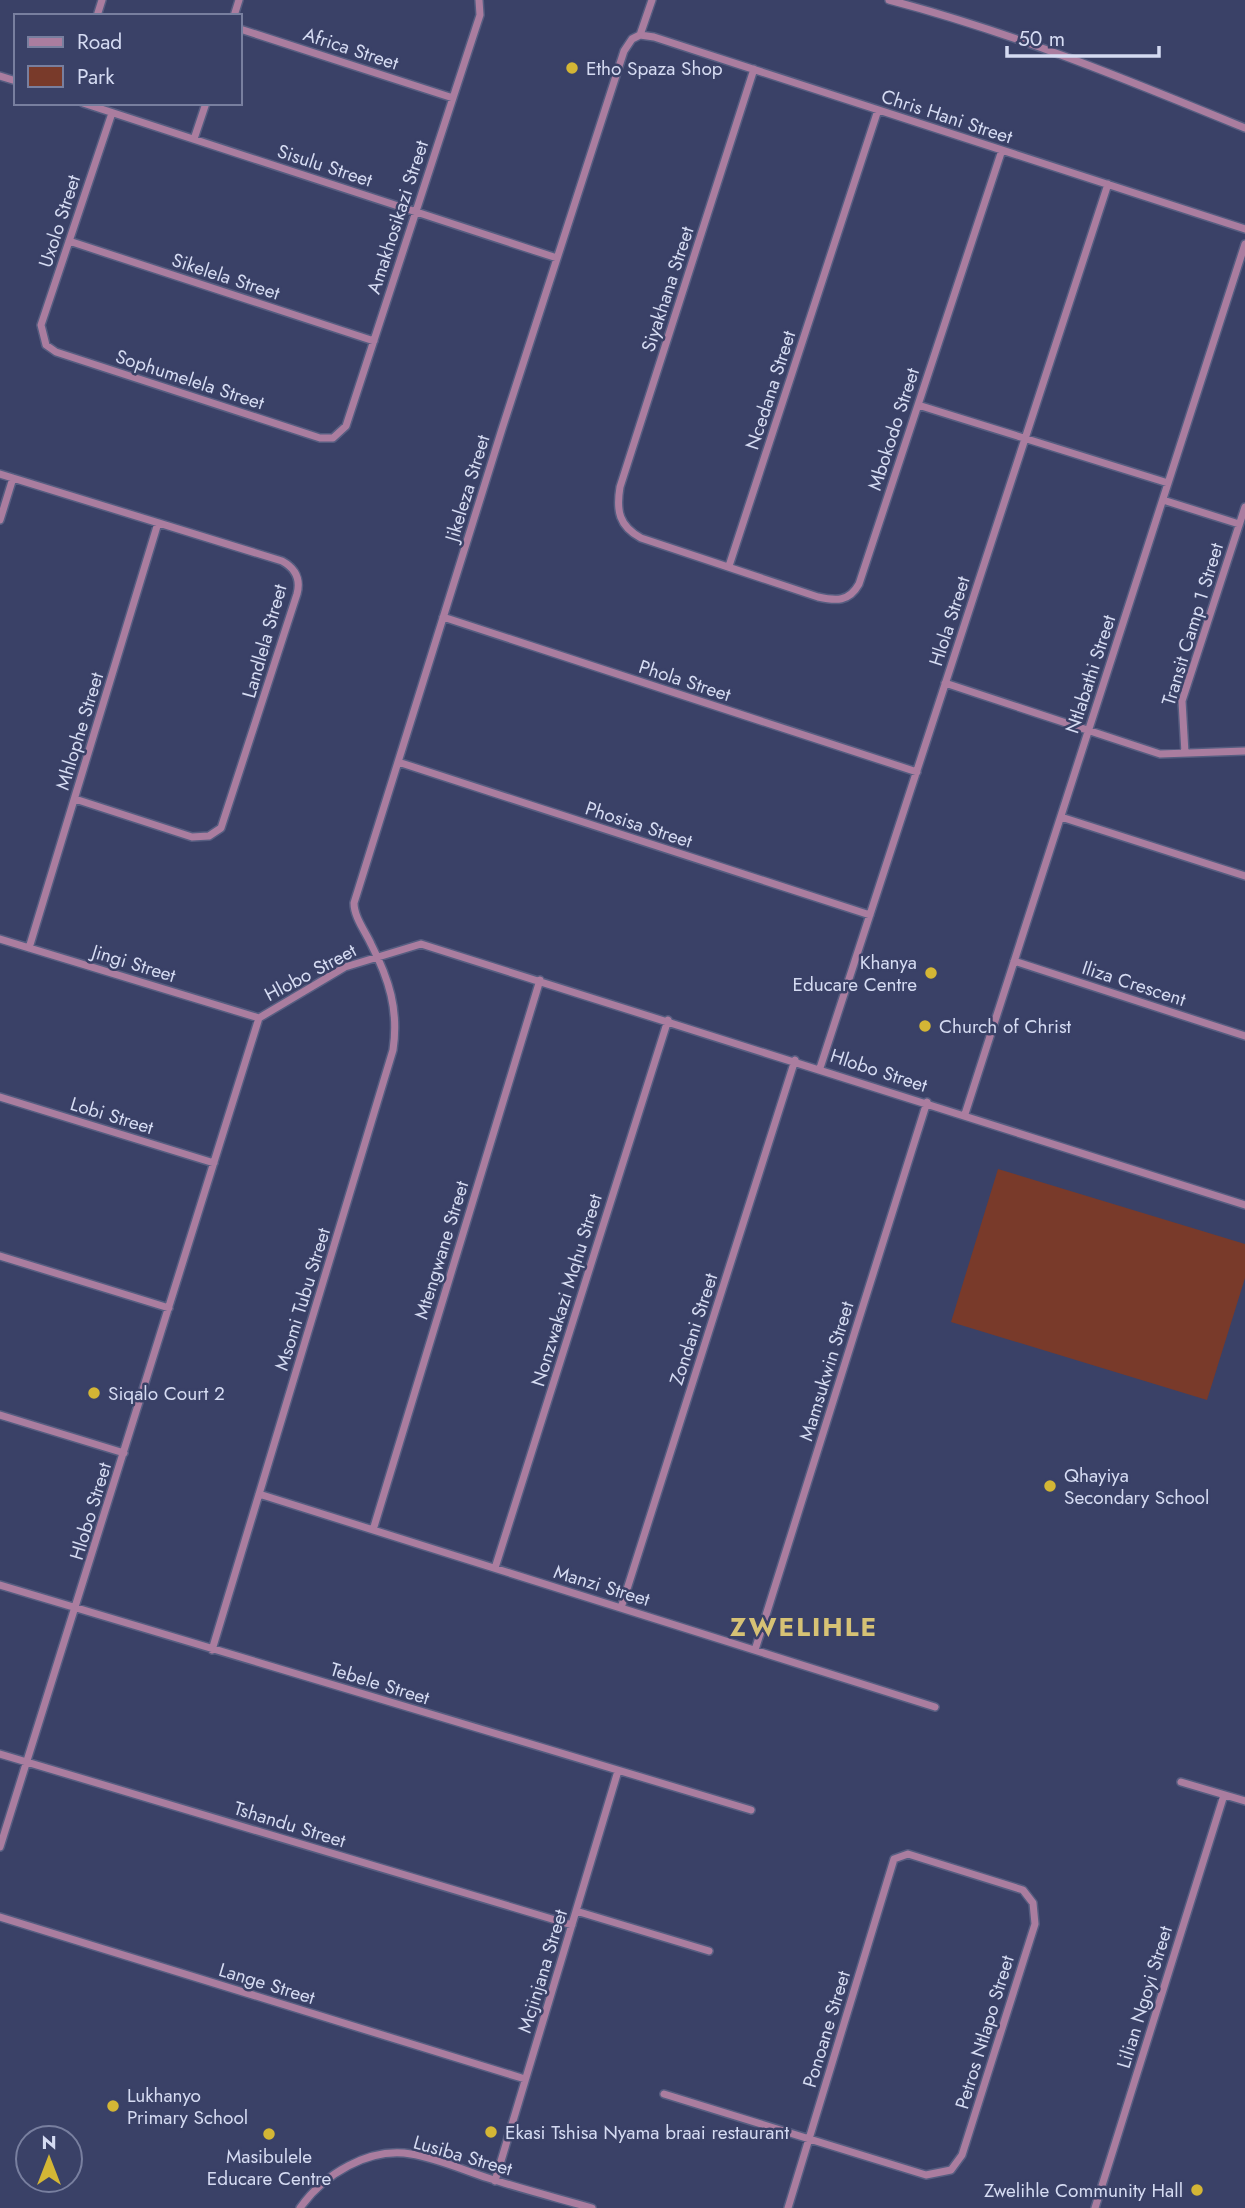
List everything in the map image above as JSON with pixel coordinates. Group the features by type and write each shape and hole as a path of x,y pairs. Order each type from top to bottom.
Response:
{"street":[{"name":"Amakhosikazi Street","path":"333,438 346,425 480,15 480,0"},
{"name":"Jikeleza Street","path":"377,956 356,914 354,903 624,51 632,39 640,35 652,0"},
{"path":"889,0 976,24 1067,56 1245,128"},
{"name":"Africa Street","path":"242,30 453,98"},
{"name":"Chris Hani Street","path":"640,35 754,69 1245,229"},
{"name":"Siyakhana Street","path":"729,566 641,538 628,531 620,520 618,506 620,487 754,69"},
{"name":"Sisulu Street","path":"89,105 557,258"},
{"path":"194,139 205,105"},
{"name":"Ncedana Street","path":"729,566 878,110"},
{"name":"Uxolo Street","path":"43,340 41,325 112,113"},
{"name":"Mbokodo Street","path":"729,566 833,601 849,597 859,584 1002,150"},
{"name":"Hlola Street","path":"820,1068 1108,184"},
{"name":"Sikelela Street","path":"69,241 374,341"},
{"name":"Ntlabathi Street","path":"965,1114 1245,244"},
{"name":"Sophumelela Street","path":"43,340 56,352 320,438 333,438"},
{"path":"918,405 1168,483"},
{"name":"Landlela Street","path":"0,474 288,564 296,575 297,594 225,822 215,833 200,838 192,837 75,799"},
{"path":"0,520 13,478"},
{"path":"1163,499 1239,524"},
{"name":"Transit Camp 1 Street","path":"1185,753 1182,701 1245,506"},
{"name":"Mhlophe Street","path":"29,948 158,523"},
{"name":"Phola Street","path":"443,617 917,772"},
{"path":"945,683 1088,733 1160,754 1245,751"},
{"name":"Phosisa Street","path":"398,762 870,915"},
{"path":"1060,817 1245,876"},
{"name":"Jingi Street","path":"0,939 258,1018"},
{"name":"Hlobo Street","path":"0,1847 258,1018 345,967 421,944 820,1068 1245,1205"},
{"name":"Msomi Tubu Street","path":"212,1650 393,1050 396,1031 393,999 377,956"},
{"name":"Iliza Crescent","path":"1014,961 1245,1035"},
{"name":"Mtengwane Street","path":"373,1530 540,980"},
{"name":"Nonzwakazi Mqhu Street","path":"495,1568 668,1020"},
{"name":"Zondani Street","path":"621,1608 794,1060"},
{"name":"Lobi Street","path":"0,1097 214,1163"},
{"name":"Mamsukwin Street","path":"755,1650 927,1102"},
{"path":"0,1256 169,1308"},
{"path":"0,1415 124,1452"},
{"name":"Manzi Street","path":"259,1494 935,1707"},
{"name":"Tebele Street","path":"0,1585 751,1811"},
{"name":"Tshandu Street","path":"0,1754 572,1925"},
{"name":"Mcjinjana Street","path":"495,2180 618,1771"},
{"path":"1181,1782 1245,1801"},
{"name":"Lilian Ngoyi Street","path":"1095,2208 1224,1795"},
{"name":"Petros Ntlapo Street","path":"664,2094 926,2175 951,2170 962,2155 1035,1923 1033,1903 1015,1886 908,1854 894,1858"},
{"name":"Ponoane Street","path":"788,2208 894,1858"},
{"path":"576,1911 709,1951"},
{"name":"Lange Street","path":"0,1917 525,2079"},
{"name":"Lusiba Street","path":"300,2208 321,2185 337,2173 379,2155 408,2153 592,2208"}],"green space":[{"path":"998,1169 1245,1244 1245,1278 1207,1400 951,1322"}],"place":[{"name":"Etho Spaza Shop","path":"572,68"},
{"name":"Khanya Educare Centre","path":"931,973"},
{"name":"Church of Christ","path":"925,1026"},
{"name":"Siqalo Court 2","path":"94,1393"},
{"name":"Qhayiya Secondary School","path":"1050,1486"},
{"name":"Lukhanyo Primary School","path":"113,2106"},
{"name":"Ekasi Tshisa Nyama braai restaurant","path":"491,2132"},
{"name":"Masibulele Educare Centre","path":"269,2134"},
{"name":"Zwelihle Community Hall","path":"1197,2190"}],"district":[{"name":"ZWELIHLE","path":"804,1627"}]}
